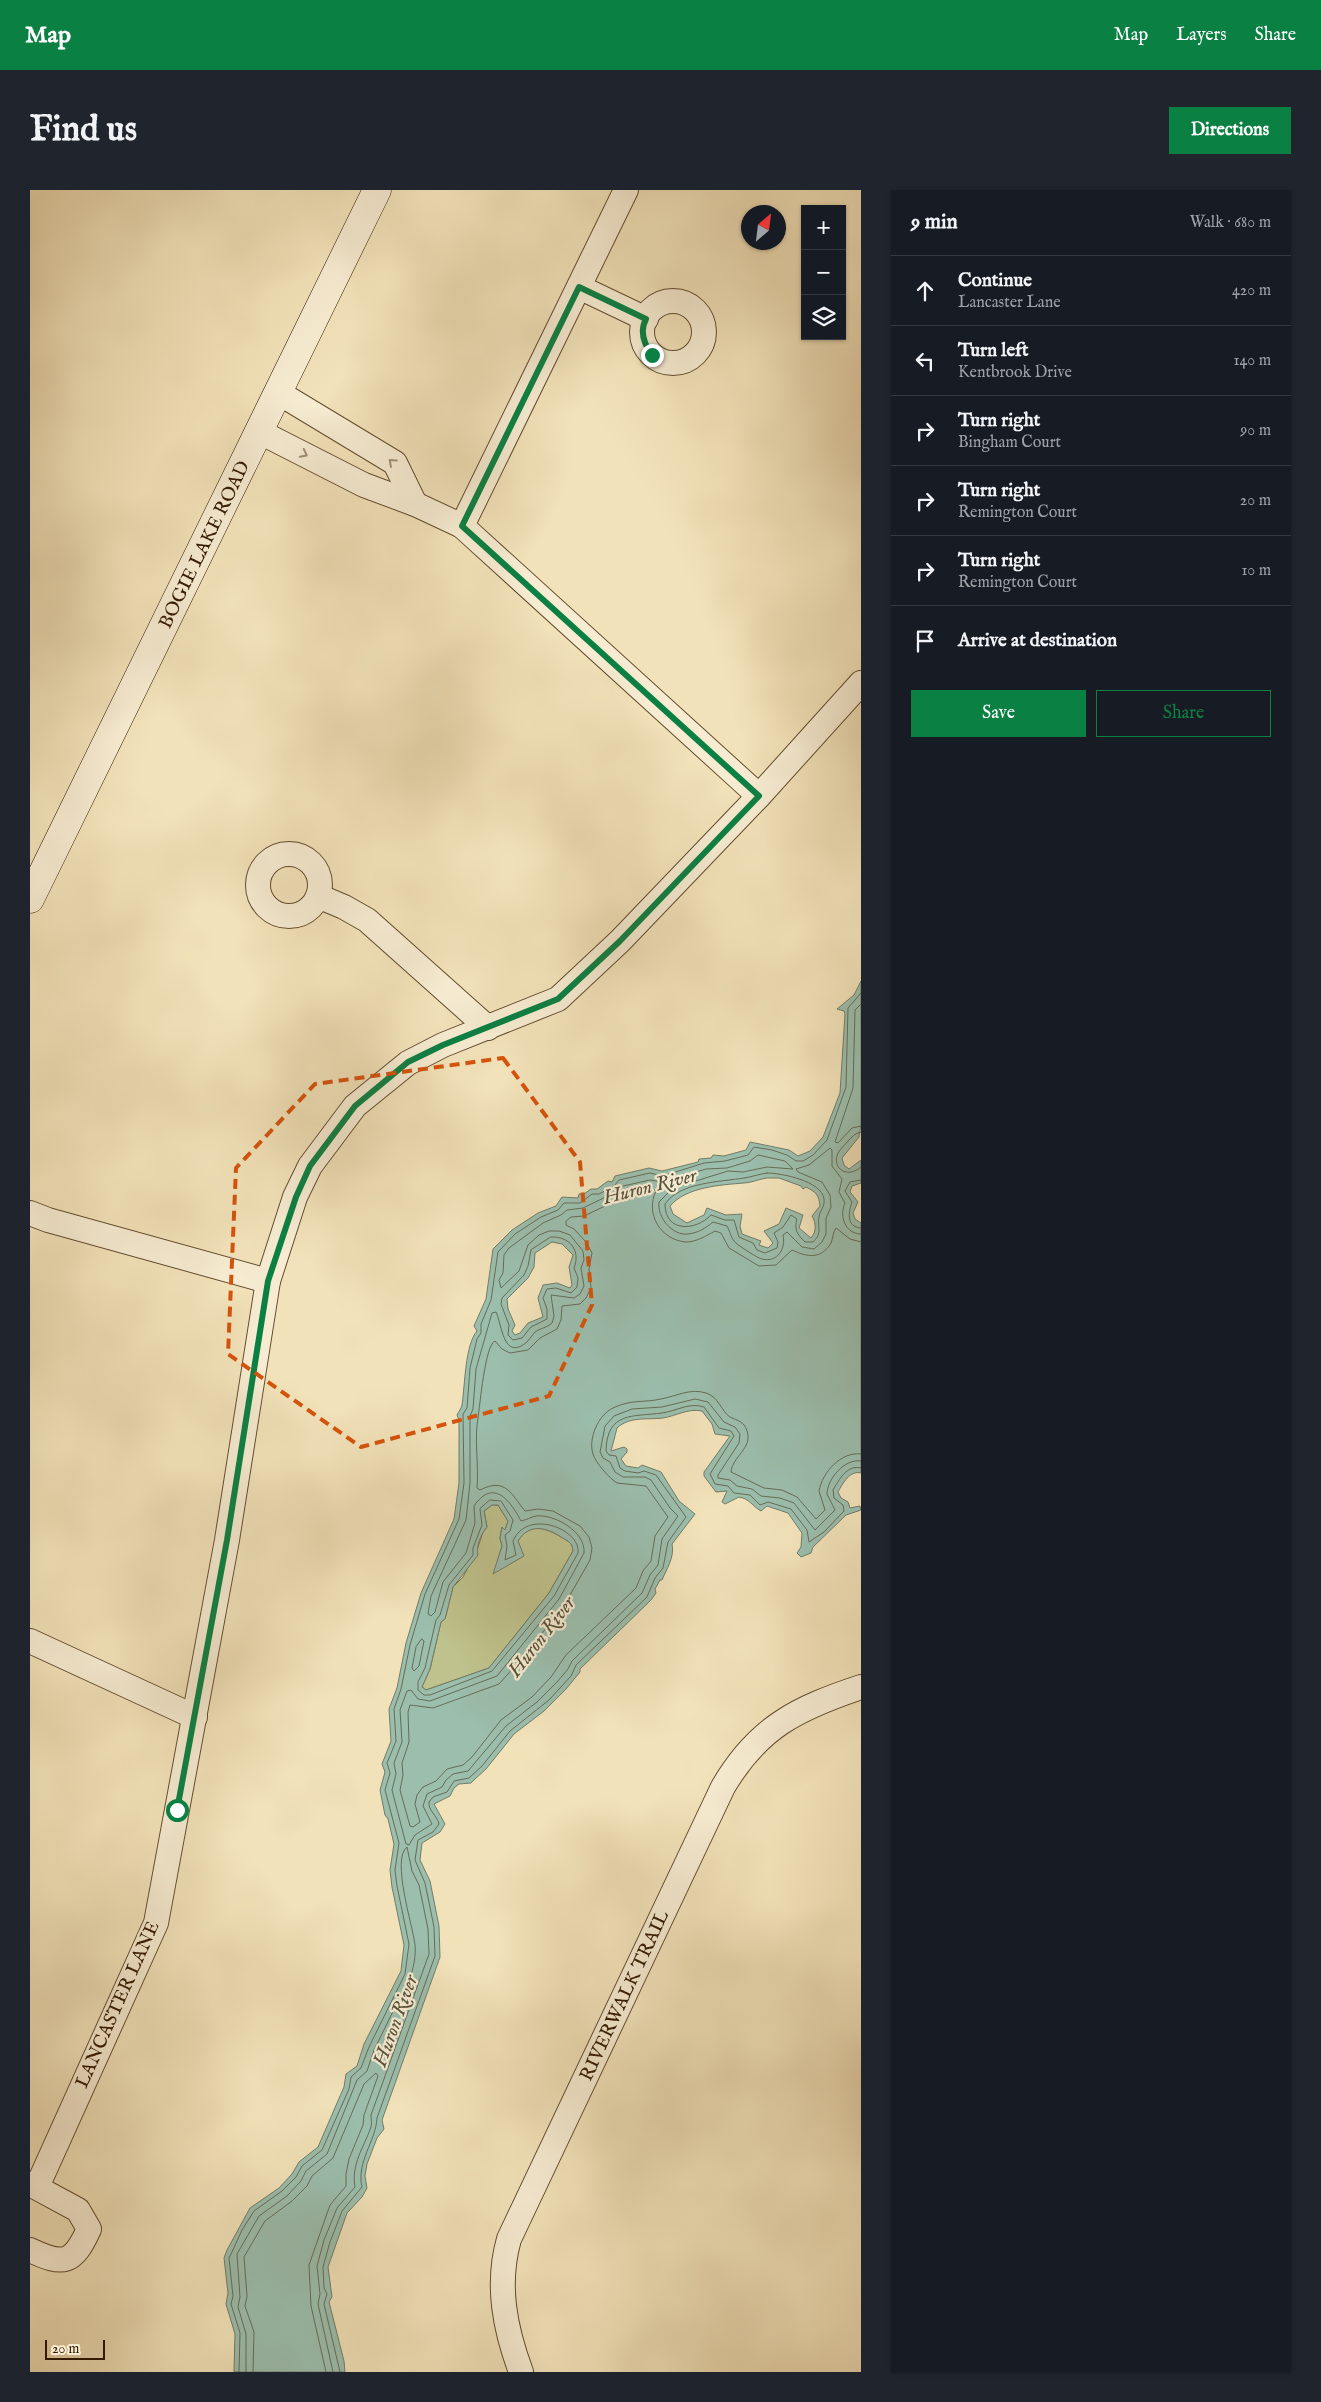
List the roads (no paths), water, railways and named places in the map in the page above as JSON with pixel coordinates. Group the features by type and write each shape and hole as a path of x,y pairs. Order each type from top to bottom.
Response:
{"main road":[{"name":"BOGIE LAKE ROAD","path":"30,899 377,190"}],"street":[{"path":"462,526 626,190"},
{"path":"579,287 646,319"},
{"path":"279,393 395,462 415,504"},
{"path":"260,432 364,485 415,504 462,526 759,796"},
{"name":"LANCASTER LANE","path":"30,2250 51,2260 67,2259 80,2250 89,2229 78,2210 34,2185 156,1923 227,1540 268,1281 296,1197 310,1166 355,1106 408,1062 443,1045 558,999 620,941 759,796 861,683"},
{"path":"318,896 344,907 367,920 488,1028"},
{"path":"36,1219 268,1281"},
{"path":"30,1641 195,1717"},
{"name":"RIVERWALK TRAIL","path":"521,2372 510,2342 503,2301 503,2275 509,2239 724,1787 756,1744 783,1721 824,1699 861,1687"}],"water":[{"name":"Huron River","path":"861,981 861,1124 859,1137 842,1158 844,1165 849,1169 861,1160 861,1183 852,1186 850,1192 858,1202 853,1213 855,1219 861,1223 861,1473 850,1475 838,1492 841,1498 848,1502 850,1508 860,1506 861,1510 846,1515 813,1547 811,1553 801,1557 797,1553 801,1547 802,1533 788,1513 767,1506 761,1511 746,1499 739,1497 725,1504 722,1502 727,1491 716,1492 704,1476 704,1472 730,1436 715,1434 712,1424 702,1411 687,1411 663,1418 633,1420 617,1428 611,1451 624,1447 627,1449 627,1452 621,1459 626,1466 638,1468 642,1465 661,1472 679,1501 695,1514 672,1544 673,1549 670,1563 651,1600 580,1669 580,1672 566,1689 544,1711 514,1734 486,1769 471,1783 459,1784 454,1788 450,1796 434,1804 445,1824 440,1832 422,1843 420,1860 430,1881 439,1926 440,1957 382,2120 384,2129 377,2138 367,2164 365,2176 367,2188 362,2197 347,2213 328,2267 332,2297 329,2302 345,2372 234,2372 235,2334 226,2304 228,2293 224,2258 227,2250 250,2208 279,2188 292,2174 299,2162 318,2147 344,2087 346,2074 357,2066 364,2044 401,1971 404,1945 390,1870 394,1844 380,1790 385,1772 382,1764 391,1741 389,1709 397,1688 406,1643 421,1593 454,1519 459,1483 459,1420 457,1415 462,1405 470,1346 477,1331 474,1326 486,1299 493,1249 512,1230 538,1213 556,1206 562,1197 578,1198 579,1194 584,1194 591,1189 597,1189 608,1181 612,1182 615,1176 649,1168 662,1171 698,1162 699,1159 711,1158 713,1155 724,1156 746,1150 750,1142 789,1150 798,1156 810,1151 823,1137 840,1093 845,1014 844,1011 837,1009 854,995","holes":["767,1178 779,1178 801,1186 803,1189 806,1187 816,1194 820,1206 812,1216 815,1227 811,1238 799,1228 803,1215 786,1208 779,1224 764,1231 773,1243 768,1248 759,1245 761,1241 742,1234 740,1226 742,1214 726,1215 707,1208 704,1215 687,1223 673,1214 670,1206 685,1195 704,1188","552,1242 562,1244 573,1255 569,1267 572,1285 570,1288 557,1283 543,1285 538,1298 543,1317 528,1323 520,1333 515,1335 512,1331 515,1325 508,1309 507,1299 528,1278 534,1267 535,1253","492,1505 498,1505 508,1521 505,1530 502,1527 500,1538 502,1546 493,1574 524,1556 518,1541 522,1535 532,1529 538,1528 550,1531 570,1542 573,1551 549,1593 489,1668 426,1690 422,1687 430,1669 441,1622 445,1619 453,1587 478,1555 480,1540 487,1527 484,1511"]}]}
